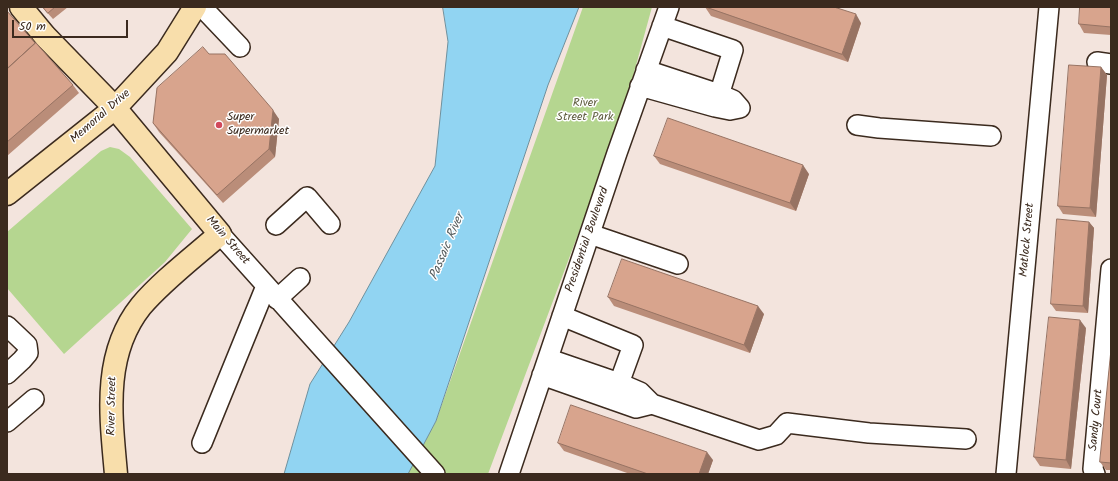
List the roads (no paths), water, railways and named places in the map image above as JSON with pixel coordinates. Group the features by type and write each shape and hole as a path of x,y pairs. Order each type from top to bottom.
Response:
{"main road":[{"name":"Main Street","path":"21,7 45,36 115,108 220,234"},
{"name":"Memorial Drive","path":"7,194 115,108 168,52 195,7"},
{"name":"River Street","path":"116,474 112,432 111,384 115,360 127,329 140,307 154,292 220,234"}],"street":[{"path":"202,7 240,47"},
{"name":"Presidential Boulevard","path":"509,474 643,78 669,7"},
{"name":"Matlock Street","path":"1006,474 1049,7"},
{"path":"662,26 733,50 717,100"},
{"path":"643,78 717,100 733,100 740,108"},
{"path":"857,125 991,136"},
{"path":"276,225 307,197 330,224"},
{"name":"Main Street","path":"220,234 434,474"},
{"path":"590,234 678,264"},
{"name":"Sandy Court","path":"1095,474 1093,469 1111,269"},
{"path":"202,442 272,292 300,278"},
{"path":"562,316 633,345 616,392"},
{"path":"7,326 27,345 28,353 7,374"},
{"path":"546,367 616,392 640,392 652,404 759,440 776,435 787,423 869,433 966,439"},
{"path":"7,422 34,398"}],"water":[{"name":"Passaic River","path":"443,7 579,7 548,85 436,421 408,474 284,474 310,384 349,322 435,166 448,42"}],"place":[{"name":"Super Supermarket","path":"219,125"}],"park label":[{"name":"River Street Park","path":"585,111"}]}
